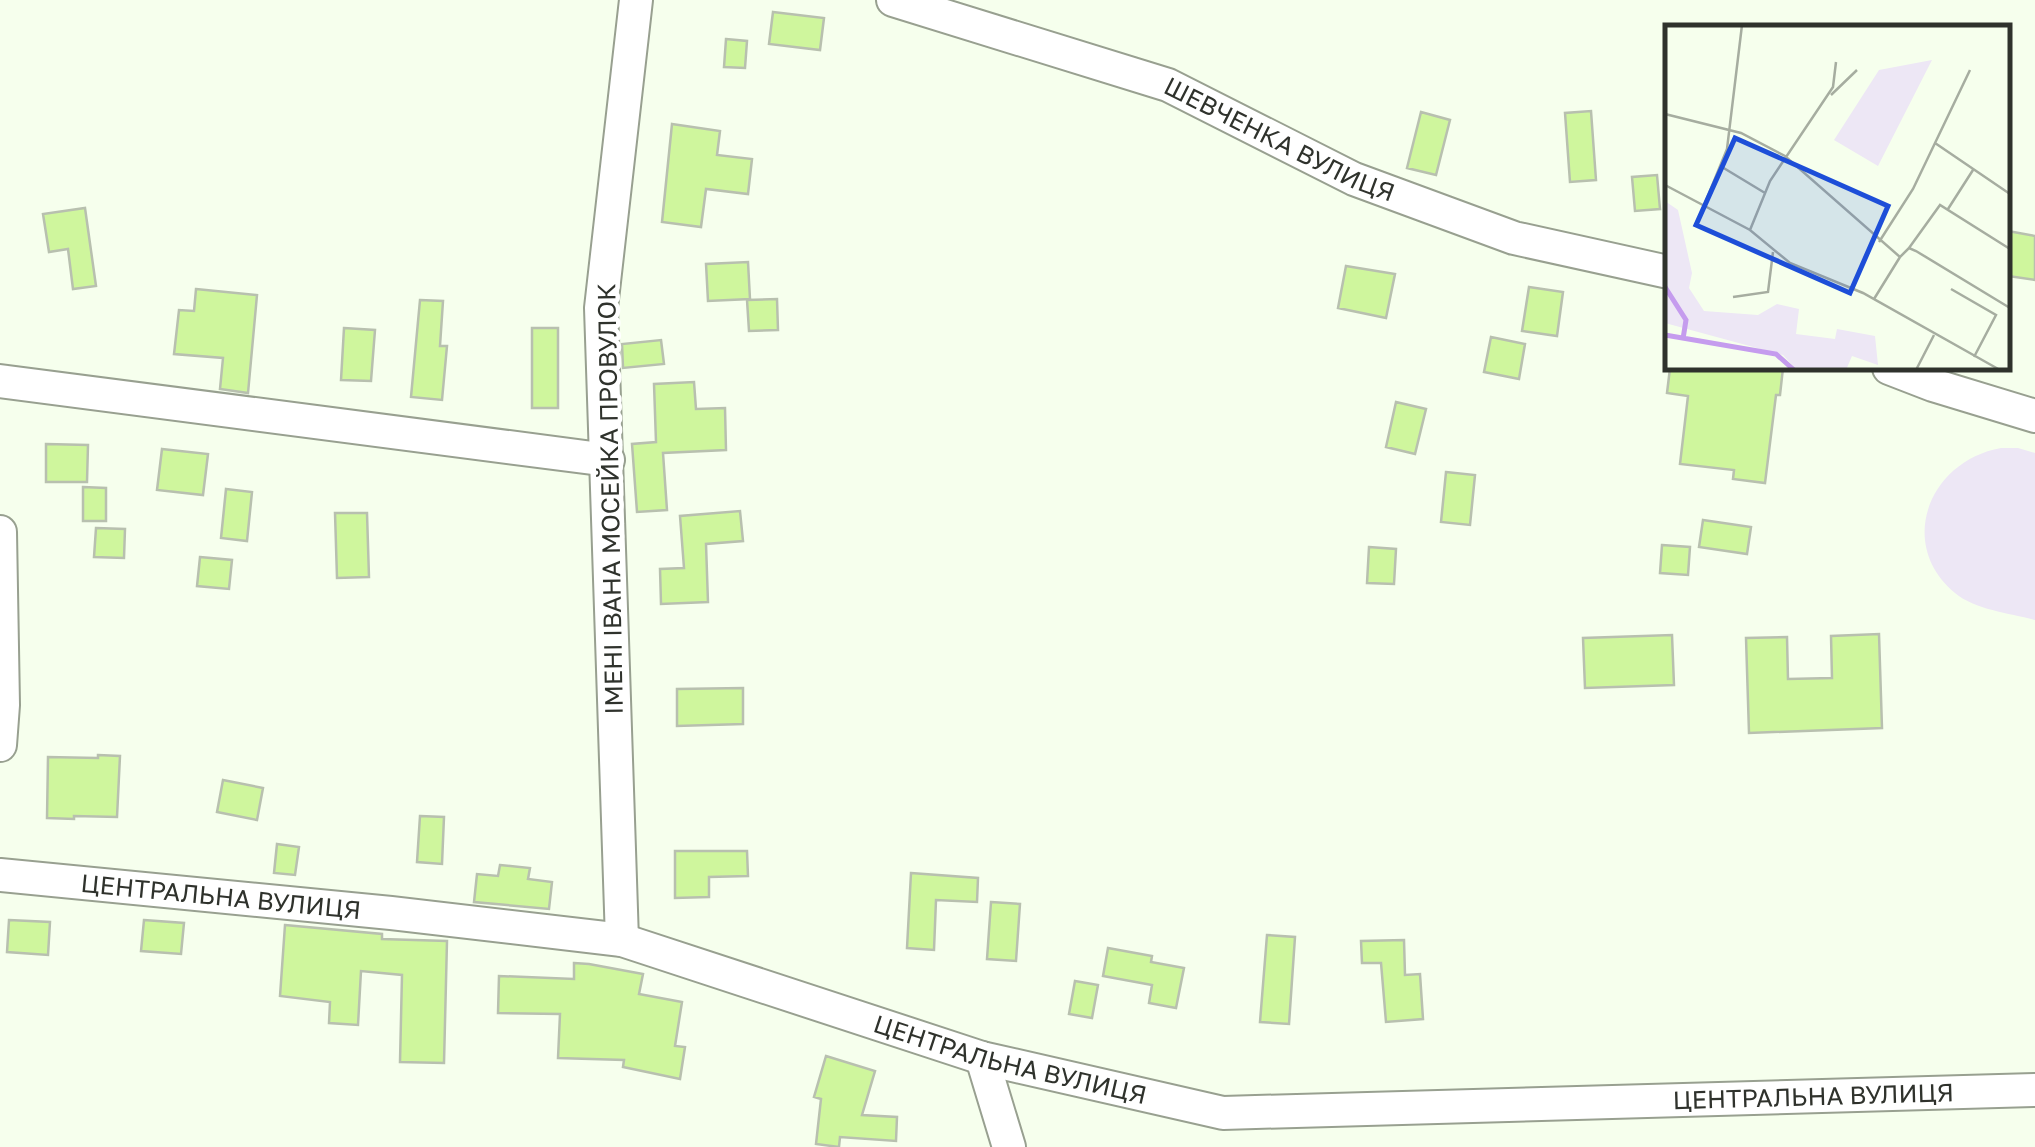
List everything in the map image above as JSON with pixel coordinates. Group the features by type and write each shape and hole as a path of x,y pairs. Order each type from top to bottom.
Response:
{"street":[{"name":"ІМЕНІ ІВАНА МОСЕЙКА ПРОВУЛОК","path":"622,940 601,308 636,0"},
{"name":"ШЕВЧЕНКА ВУЛИЦЯ","path":"892,0 1168,85 1354,179 1514,238 1665,271"},
{"path":"1894,370 2035,416"},
{"path":"0,381 608,460"},
{"path":"0,532 4,706 0,745"},
{"name":"ЦЕНТРАЛЬНА ВУЛИЦЯ","path":"0,876 372,911 622,940 982,1058 1223,1114 2035,1090"},
{"path":"982,1058 1009,1147"}],"shaded area":[{"path":"2001,448 2035,453 2035,620 1963,599 1937,573 1927,552 1925,529 1929,507 1939,487 1955,469 1976,456"}],"building":[{"path":"773,12 824,18 820,50 769,44"},
{"path":"726,39 747,41 745,68 724,67"},
{"path":"1591,111 1596,180 1570,182 1565,113"},
{"path":"1421,112 1450,120 1436,175 1407,168"},
{"path":"672,124 720,131 717,155 752,159 748,194 706,189 701,227 662,222"},
{"path":"1657,175 1660,209 1635,211 1632,177"},
{"path":"85,208 96,286 73,289 68,249 49,252 43,214"},
{"path":"2010,231 2035,236 2035,280 2010,276"},
{"path":"748,262 750,299 708,301 706,264"},
{"path":"1346,266 1395,274 1386,318 1338,308"},
{"path":"1529,287 1563,292 1557,336 1522,331"},
{"path":"196,289 257,295 248,393 220,389 223,358 174,354 179,310 194,311"},
{"path":"777,299 778,330 749,331 747,300"},
{"path":"420,300 443,301 440,346 447,346 442,400 411,397"},
{"path":"344,328 375,330 371,381 341,380"},
{"path":"532,328 558,328 558,408 532,408"},
{"path":"1491,337 1525,344 1519,379 1484,372"},
{"path":"661,340 664,364 623,368 622,344"},
{"path":"1670,370 1783,370 1765,483 1733,479 1734,470 1680,464 1688,396 1667,393"},
{"path":"694,382 696,409 725,408 726,450 663,453 667,510 637,512 632,444 656,442 654,384"},
{"path":"1396,402 1426,409 1415,454 1386,447"},
{"path":"46,444 88,445 87,482 46,482"},
{"path":"162,449 208,454 203,495 157,490"},
{"path":"1446,472 1475,475 1470,525 1441,522"},
{"path":"83,487 106,488 106,521 83,521"},
{"path":"226,489 252,492 247,541 221,538"},
{"path":"740,511 743,541 706,544 708,602 661,604 660,569 684,568 680,516"},
{"path":"335,513 367,513 369,577 337,578"},
{"path":"1703,520 1751,527 1747,554 1699,547"},
{"path":"96,528 125,529 124,558 94,557"},
{"path":"1662,545 1690,547 1688,575 1660,573"},
{"path":"1369,547 1396,549 1394,584 1367,583"},
{"path":"200,557 232,560 229,589 197,586"},
{"path":"1879,634 1882,728 1749,733 1746,638 1787,637 1788,679 1832,678 1831,636"},
{"path":"1672,635 1674,685 1585,688 1583,638"},
{"path":"743,688 743,724 677,726 677,689"},
{"path":"120,756 117,817 47,818 48,757"},
{"path":"223,780 263,788 257,820 217,812"},
{"path":"420,816 444,817 442,864 417,862"},
{"path":"277,844 299,847 295,875 274,873"},
{"path":"675,851 747,851 748,876 709,877 709,897 675,898"},
{"path":"500,865 530,868 528,879 552,882 549,909 474,902 477,874 498,876"},
{"path":"911,873 978,878 977,902 936,900 934,950 907,948"},
{"path":"991,902 1020,904 1016,961 987,959"},
{"path":"9,920 50,922 48,955 7,952"},
{"path":"144,920 184,923 181,954 141,951"},
{"path":"285,925 382,934 382,939 447,941 444,1063 400,1062 402,975 361,971 358,1025 329,1023 330,1002 280,996"},
{"path":"1267,935 1295,937 1289,1024 1260,1022"},
{"path":"1404,940 1405,975 1420,974 1423,1019 1386,1022 1381,963 1362,963 1361,941"},
{"path":"1108,948 1152,956 1151,962 1184,968 1176,1008 1149,1003 1152,985 1103,976"},
{"path":"574,963 643,974 639,994 682,1002 675,1046 685,1047 680,1079 623,1067 624,1060 558,1058 560,1014 498,1013 499,976 574,979"},
{"path":"1075,981 1098,985 1092,1018 1069,1014"},
{"path":"826,1056 875,1071 862,1115 897,1117 896,1141 840,1137 839,1147 816,1144 821,1099 814,1097"}]}
